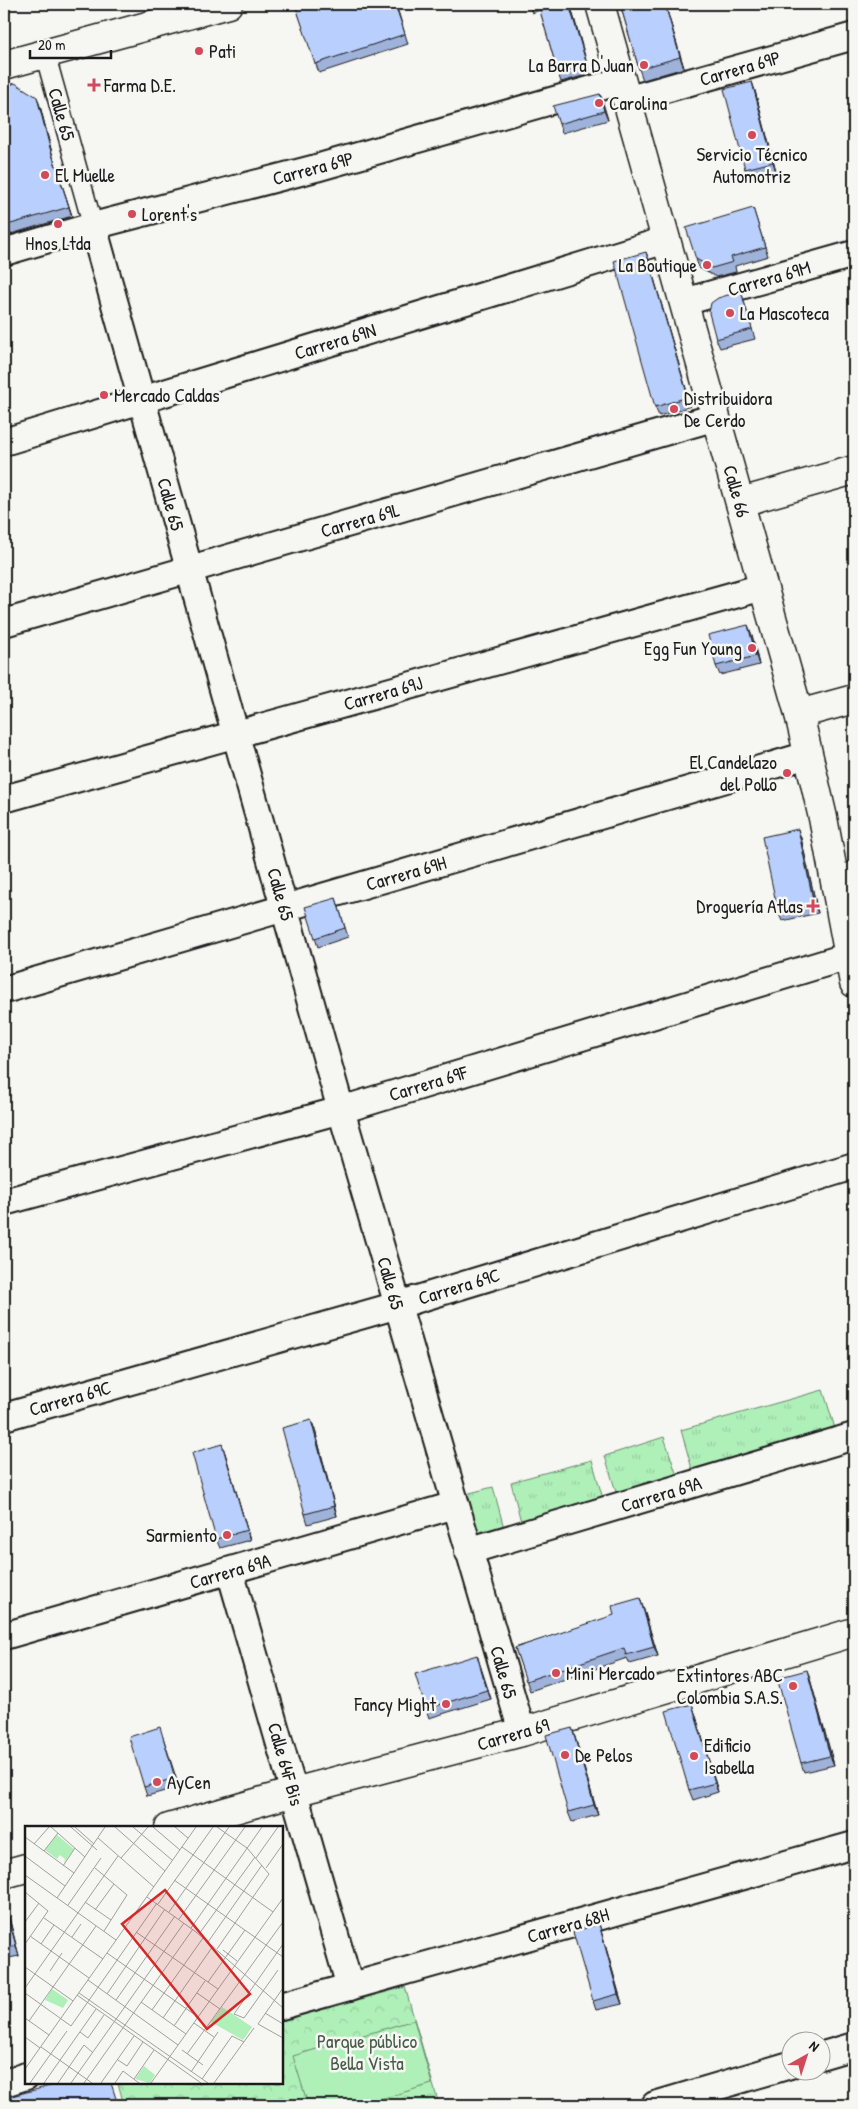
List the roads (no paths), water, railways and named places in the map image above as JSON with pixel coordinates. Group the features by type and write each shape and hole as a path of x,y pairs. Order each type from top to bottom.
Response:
{"street":[{"path":"4,66 228,4"},
{"name":"Calle 66","path":"600,4 741,502 799,714 808,755 844,878 849,956 854,983"},
{"name":"Carrera 69P","path":"4,252 93,226 316,168 624,90 854,36"},
{"name":"Calle 65","path":"45,54 341,1110 522,1732"},
{"name":"Carrera 69N","path":"4,442 666,240"},
{"name":"Carrera 69M","path":"684,302 854,254"},
{"name":"Carrera 69L","path":"4,623 716,417"},
{"path":"741,502 854,470"},
{"name":"Carrera 69J","path":"4,799 763,587"},
{"path":"799,714 854,699"},
{"name":"Carrera 69H","path":"4,990 808,755"},
{"name":"Carrera 69F","path":"4,1202 341,1110 849,956"},
{"name":"Carrera 69C","path":"4,1417 398,1305 854,1166"},
{"name":"Carrera 69A","path":"468,1551 854,1436"},
{"name":"Carrera 69A","path":"4,1636 455,1505"},
{"name":"Calle 64F Bis","path":"230,1571 350,1987"},
{"name":"Carrera 69","path":"177,1826 294,1792 522,1732 854,1632"},
{"name":"Carrera 68H","path":"282,2006 854,1845"},
{"path":"830,2053 854,2046"},
{"path":"655,2105 780,2068"},
{"path":"4,2083 25,2076"}],"place":[{"name":"Pati","path":"199,51"},
{"name":"La Barra D'Juan","path":"644,65"},
{"name":"Farma D.E.","path":"94,85"},
{"name":"Carolina","path":"599,103"},
{"name":"Servicio Técnico Automotriz","path":"752,135"},
{"name":"El Muelle","path":"45,175"},
{"name":"Lorent's","path":"132,214"},
{"name":"Hnos Ltda","path":"58,224"},
{"name":"La Boutique","path":"707,265"},
{"name":"La Mascoteca","path":"730,313"},
{"name":"Mercado Caldas","path":"104,395"},
{"name":"Distribuidora De Cerdo","path":"674,409"},
{"name":"Egg Fun Young","path":"752,648"},
{"name":"El Candelazo del Pollo","path":"787,773"},
{"name":"Droguería Atlas","path":"813,906"},
{"name":"Sarmiento","path":"227,1535"},
{"name":"Mini Mercado","path":"556,1673"},
{"name":"Extintores ABC Colombia S.A.S.","path":"793,1686"},
{"name":"Fancy Might","path":"446,1704"},
{"name":"De Pelos","path":"565,1755"},
{"name":"Edificio Isabella","path":"694,1756"},
{"name":"AyCen","path":"157,1782"}],"park label":[{"name":"Parque público Bella Vista","path":"367,2052"}]}
